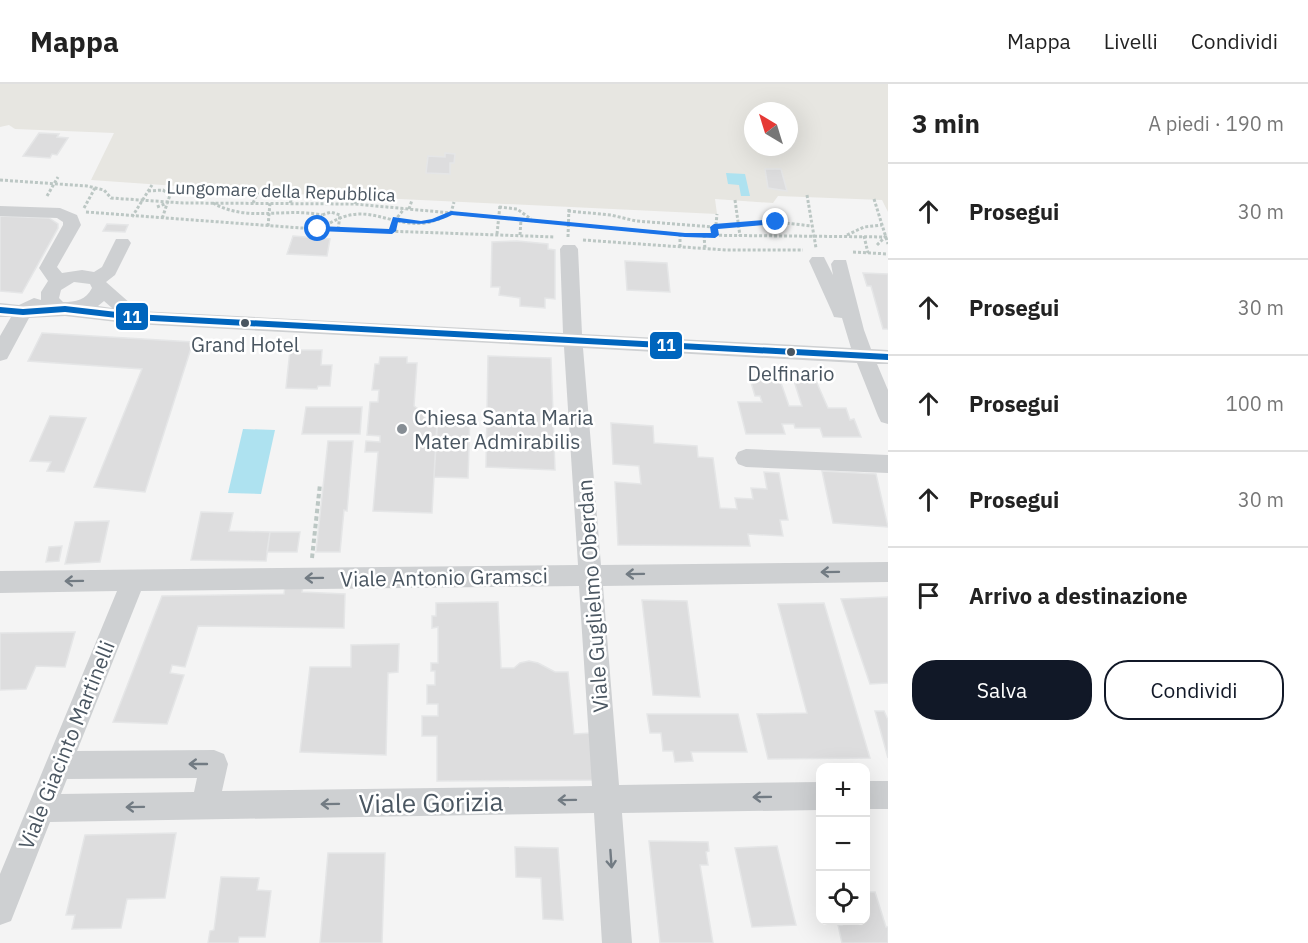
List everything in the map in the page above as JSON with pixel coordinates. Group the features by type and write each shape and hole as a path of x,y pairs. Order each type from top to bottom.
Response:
{"street":[{"path":"0,211 82,216 53,304 65,309 134,317 259,318 573,340 888,357"},
{"name":"Viale Guglielmo Oberdan","path":"572,242 573,340 617,943"},
{"path":"0,310 23,312 65,309 89,304 99,294 98,284 109,271 122,243"},
{"path":"820,254 836,304 854,330 888,416"},
{"path":"842,257 854,330"},
{"path":"0,354 23,312 60,284 85,275 134,317"},
{"path":"746,458 888,464"},
{"name":"Viale Antonio Gramsci","path":"0,582 888,572"},
{"name":"Viale Giacinto Martinelli","path":"0,910 133,580"},
{"path":"58,765 214,764 205,806"},
{"path":"870,795 888,795"},
{"name":"Viale Gorizia","path":"41,808 816,796"}],"path":[{"name":"Lungomare della Repubblica","path":"0,180 95,188 104,190 111,198 170,202 355,204 680,234 740,236 814,234 887,237"},
{"path":"132,217 152,185"},
{"path":"82,216 95,188"},
{"path":"148,191 163,190 171,195 162,219"},
{"path":"253,203 258,192"},
{"path":"290,202 294,194"},
{"path":"807,195 820,254"},
{"path":"355,204 357,198"},
{"path":"874,199 888,244"},
{"path":"410,209 412,200"},
{"path":"735,200 740,236"},
{"path":"157,207 170,202"},
{"path":"213,203 224,211 237,214 291,210 322,215 331,212 340,215 364,213 421,223 434,221 451,213 454,202"},
{"path":"268,226 270,203"},
{"path":"331,212 334,203"},
{"path":"497,234 500,205 517,209 531,220"},
{"path":"392,231 396,219 404,208"},
{"path":"572,242 568,209 611,214 636,221 714,227 776,222 812,226"},
{"path":"715,235 717,214"},
{"path":"318,229 322,215"},
{"path":"330,223 340,215"},
{"path":"338,230 340,215"},
{"name":"Lungomare della Repubblica","path":"82,216 338,230 520,235 572,242 820,254"},
{"path":"636,221 645,218"},
{"path":"520,235 521,219"},
{"path":"847,235 868,225 882,225"},
{"path":"680,234 680,248"},
{"path":"704,235 705,249"},
{"path":"864,236 868,252"},
{"path":"877,245 887,237"},
{"path":"842,257 868,252 888,254"},
{"path":"310,578 320,484"}],"sand":[{"path":"0,84 888,84 888,212 882,200 778,196 773,203 715,199 717,214 294,194 91,180 114,133 15,129 9,125 0,127"}],"water":[{"path":"726,173 745,174 750,196 741,196 739,185 728,184"},
{"path":"243,429 275,430 261,494 228,493"}],"building":[{"path":"39,133 59,134 57,137 68,138 57,155 52,154 50,158 23,156"},
{"path":"445,153 455,154 454,163 450,163 450,174 426,173 428,156 445,157"},
{"path":"765,169 781,169 787,191 768,188"},
{"path":"0,216 49,218 58,224 58,228 22,293 0,291"},
{"path":"107,224 128,225 125,232 103,231"},
{"path":"293,236 330,239 327,256 287,254"},
{"path":"517,241 548,244 548,249 555,250 555,299 545,298 545,308 520,306 520,298 499,295 500,287 491,287 492,242"},
{"path":"625,261 667,263 670,292 627,290"},
{"path":"863,273 888,274 888,329 883,329 871,286 867,286"},
{"path":"42,333 193,342 145,492 94,487 142,369 28,361"},
{"path":"290,350 322,350 321,365 332,365 330,386 318,386 317,389 286,388"},
{"path":"488,356 551,358 555,470 486,467"},
{"name":"Chiesa Santa Maria Mater Admirabilis","path":"380,357 407,357 407,363 417,363 414,406 424,413 425,422 437,422 432,513 373,511 378,452 365,452 366,441 380,442 380,436 367,435 370,402 378,402 379,390 372,390 375,364 379,364"},
{"path":"750,379 780,380 789,406 802,406 794,381 816,381 828,408 846,408 850,420 854,419 861,437 823,437 820,428 795,428 794,424 782,424 785,434 746,434 738,402 762,402 760,396 755,396"},
{"path":"306,407 362,407 360,434 302,434"},
{"path":"438,415 470,415 468,478 434,477"},
{"path":"50,416 86,418 64,472 47,471 51,462 30,461"},
{"path":"611,423 653,426 654,443 697,446 698,457 713,458 720,508 737,509 735,498 753,499 751,488 767,489 764,472 779,473 788,520 780,520 783,536 748,534 750,546 618,545 615,482 641,484 639,466 613,464"},
{"path":"328,441 353,441 347,511 344,510 340,552 316,552"},
{"path":"822,471 876,474 888,527 833,523"},
{"path":"201,512 233,513 229,531 270,532 266,561 191,560"},
{"path":"109,521 100,562 65,564 75,522"},
{"path":"270,532 300,532 297,552 267,552"},
{"path":"62,546 59,561 46,562 49,547"},
{"path":"285,586 303,587 302,592 345,594 344,628 198,626 185,667 172,665 170,673 184,675 167,724 113,722 162,596 284,594"},
{"path":"888,597 888,683 870,684 841,599"},
{"path":"642,600 687,601 700,697 653,695"},
{"path":"498,602 501,668 514,668 520,663 529,661 555,672 568,672 574,734 591,733 596,780 437,781 437,736 422,736 422,716 438,716 438,704 427,704 427,685 435,685 435,671 431,671 431,663 438,663 438,627 432,628 432,616 436,616 436,603"},
{"path":"824,603 870,758 768,759 757,714 807,713 778,604"},
{"path":"75,632 65,667 36,666 26,689 0,690 0,633"},
{"path":"399,644 398,672 388,673 386,755 300,752 310,667 351,667 351,645"},
{"path":"875,711 884,711 888,720 888,758"},
{"path":"647,714 738,714 747,752 691,752 693,761 675,762 673,751 663,751 661,733 650,733"},
{"path":"176,833 165,898 127,899 121,928 72,929 75,915 66,915 85,835"},
{"path":"649,841 708,842 709,851 706,852 708,865 700,865 713,943 660,943"},
{"path":"777,846 796,925 752,927 735,848"},
{"path":"515,847 558,848 563,920 543,919 541,878 516,877"},
{"path":"328,853 385,853 382,943 320,943"},
{"path":"221,877 259,878 257,890 271,891 265,937 239,937 238,943 208,943 210,931 214,930"},
{"path":"870,892 875,892 886,927 888,927 888,943 842,943 838,925 870,925"}],"transit line":[{"name":"11","path":"0,310 23,312 65,309 134,317 888,357"}],"place":[{"name":"Grand Hotel","path":"245,323"},
{"name":"Delfinario","path":"791,352"},
{"name":"Chiesa Santa Maria Mater Admirabilis","path":"402,429"}],"route":[{"path":"318,229 392,231 396,219 421,223 434,221 451,213 685,235 715,235 714,227 776,222"}]}
